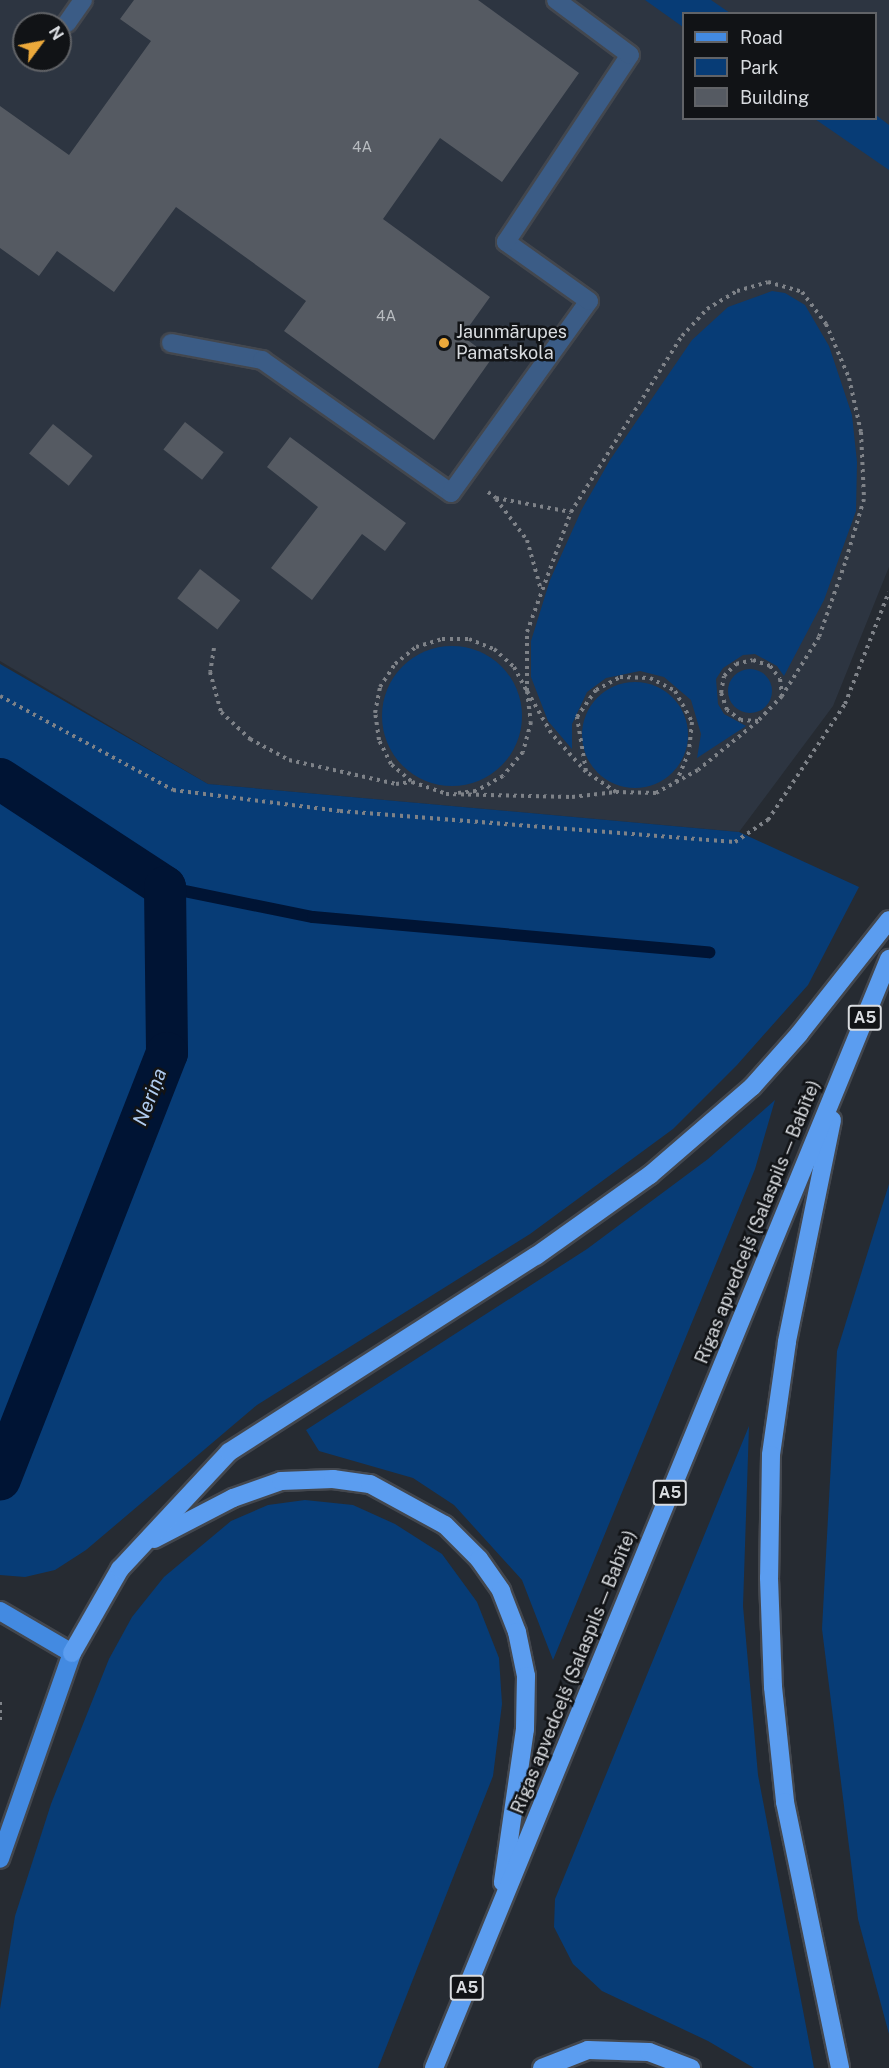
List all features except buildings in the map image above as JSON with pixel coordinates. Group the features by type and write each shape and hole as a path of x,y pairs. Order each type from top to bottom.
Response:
{"highway":[{"path":"72,1653 120,1569 229,1452 536,1256 650,1175 712,1125 799,1034 889,920"},
{"name":"Rīgas apvedceļš (Salaspils — Babīte)","path":"434,2068 889,958"},
{"path":"840,1077 787,1342 771,1455 769,1578 772,1687 785,1802 840,2068"},
{"path":"142,1545 233,1498 281,1481 333,1479 370,1484 405,1500 445,1525 472,1552 501,1591 517,1632 526,1676 525,1729 499,1909"},
{"path":"542,2068 588,2050 649,2052 691,2068"}],"main road":[{"path":"0,1611 72,1653 0,1859"}],"lane":[{"path":"72,16 83,0"},
{"path":"171,343 262,360 452,493 589,301 506,242 630,55 556,0"}],"path":[{"path":"446,794 476,791 503,776 523,752 531,722 527,691 527,632 571,512 682,336 707,309 737,291 768,282 802,292 826,324 849,378 861,432 864,499 819,636 782,696 758,721 698,770 656,793 616,792 572,797 446,794 412,782 391,764 379,740 375,713 380,687 395,664 416,647 442,639 469,639 494,649 514,667 527,691 551,733 586,772 616,792"},
{"path":"466,476 496,498 527,540 541,592"},
{"path":"496,498 571,512"},
{"path":"0,696 173,790 340,811 735,842 768,820 845,704 889,592"},
{"path":"214,648 210,672 221,712 250,740 290,760 396,784 412,782"},
{"path":"758,721 741,720 727,710 721,693 724,676 736,664 753,660 770,666 780,679 782,696"},
{"path":"586,772 577,717 596,690 620,677 650,678 675,691 692,722 690,752 676,782"},
{"path":"0,1702 0,1722"}],"shaded area":[{"name":"Jaunmārupes Pamatskola","path":"0,0 889,0 889,567 833,706 739,832 208,784 0,661"}],"green space":[{"path":"645,0 711,0 729,12 682,12 682,26"},
{"path":"877,116 889,125 889,170 816,120 877,120"},
{"path":"772,291 785,293 805,305 829,346 852,415 857,462 856,511 824,600 784,676 777,666 755,654 743,655 723,668 716,679 718,704 724,714 746,726 697,758 701,734 691,700 664,677 640,671 606,678 587,692 572,724 572,749 548,721 531,677 531,641 550,580 582,509 610,460 692,340 728,307"},
{"path":"452,646 479,651 502,666 517,689 522,716 517,743 502,766 479,781 452,786 425,781 402,766 387,743 382,716 387,689 402,666 425,651"},
{"path":"0,664 208,784 739,832 859,887 808,985 737,1065 673,1129 530,1234 257,1405 86,1550 55,1570 25,1577 0,1575"},
{"path":"750,669 765,676 772,691 765,706 750,713 735,706 728,691 735,676"},
{"path":"635,682 655,686 672,698 684,715 688,735 684,755 672,772 655,784 635,788 615,784 598,772 586,755 582,735 586,715 598,698 615,686"},
{"path":"775,1100 755,1169 553,1660 522,1580 454,1505 413,1478 319,1451 306,1430 587,1249 708,1159"},
{"path":"889,1184 889,2034 858,1919 822,1629 837,1351"},
{"path":"749,1426 743,1606 758,1775 814,2068 754,2068 708,2041 602,1991 573,1964 554,1927 555,1899"},
{"path":"305,1500 353,1505 395,1524 442,1554 477,1602 499,1658 502,1704 493,1776 378,2068 0,2068 0,2009 15,1916 51,1804 109,1659 132,1617 164,1577 231,1521 268,1505"}],"waterway":[{"name":"Neriņa","path":"0,779 165,887 167,1053 0,1479"},
{"path":"165,887 313,917 709,952"}],"place":[{"name":"Jaunmārupes Pamatskola","path":"444,343"}]}
